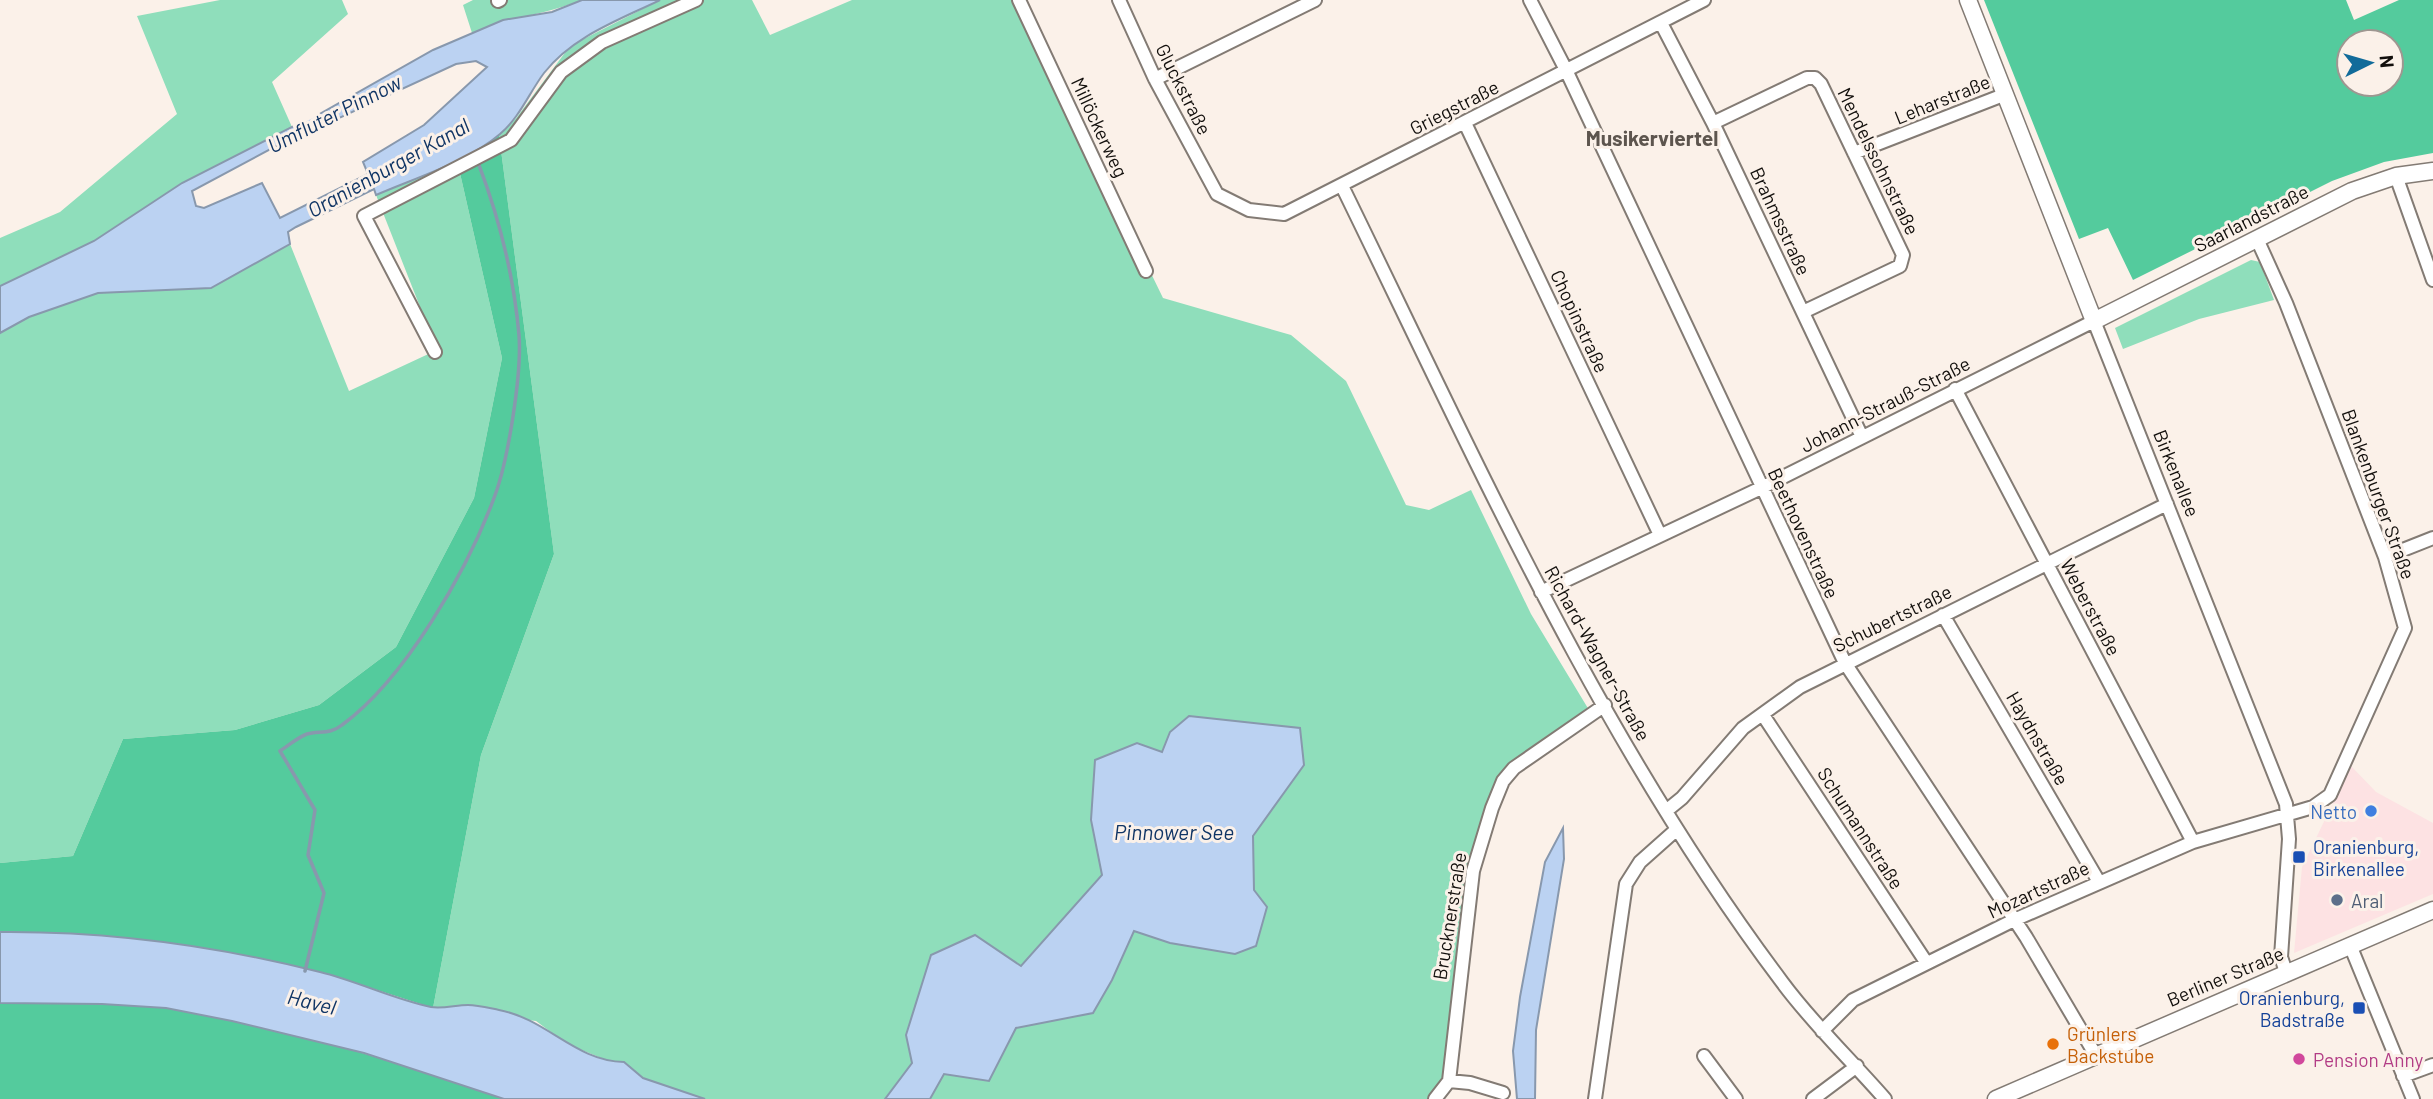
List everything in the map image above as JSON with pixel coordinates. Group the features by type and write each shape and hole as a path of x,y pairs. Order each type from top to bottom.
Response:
{"street":[{"path":"436,352 364,216 511,140 561,72 601,42 696,0"},
{"name":"Millöckerweg","path":"1019,0 1146,271"},
{"name":"Gluckstraße","path":"1119,0 1155,79 1217,194"},
{"path":"1155,79 1315,0"},
{"name":"Beethovenstraße","path":"1530,0 1566,70 1845,663 2014,920 2095,1054"},
{"name":"Griegstraße","path":"1217,194 1249,210 1284,214 1704,0"},
{"name":"Birkenallee","path":"1968,0 2278,782 2287,815 2281,957 2286,972"},
{"name":"Brahmsstraße","path":"1661,23 1713,123 1862,437"},
{"name":"Mendelssohnstraße","path":"1713,123 1807,78 1815,78 1821,84 1903,255 1900,266 1803,312"},
{"name":"Leharstraße","path":"1854,153 2006,94"},
{"name":"Chopinstraße","path":"1465,124 1660,535"},
{"name":"Saarlandstraße","path":"2094,321 2352,191 2396,176 2433,171"},
{"path":"2396,176 2433,280"},
{"name":"Richard-Wagner-Straße","path":"1342,186 1541,592 1676,830 1754,945 1822,1031 1885,1099"},
{"name":"Blankenburger Straße","path":"2257,239 2286,303 2385,557 2405,628 2330,795 2313,807 2287,815"},
{"name":"Johann-Strauß-Straße","path":"1541,592 1761,488 2094,321"},
{"name":"Weberstraße","path":"1955,389 2193,842"},
{"name":"Schubertstraße","path":"1666,811 1682,798 1743,729 1800,687 2167,504"},
{"path":"2385,557 2433,538"},
{"name":"Haydnstraße","path":"1943,615 2099,881"},
{"name":"Brucknerstraße","path":"1449,1081 1473,871 1492,808 1503,782 1514,768 1605,705"},
{"name":"Schumannstraße","path":"1763,715 1926,962"},
{"name":"Mozartstraße","path":"1822,1031 1853,1000 2014,920 2193,842 2287,815"},
{"path":"1595,1099 1626,884 1640,862 1676,830"},
{"name":"Berliner Straße","path":"1996,1099 2433,910"},
{"path":"2350,945 2413,1099"},
{"path":"1704,1056 1735,1099"},
{"path":"2403,1076 2433,1065"},
{"path":"1812,1099 1857,1066"},
{"path":"1435,1099 1449,1081 1470,1083 1503,1093"}],"shaded area":[{"path":"2351,766 2376,792 2433,823 2433,894 2294,953 2302,867"}],"green space":[{"path":"220,0 342,0 348,14 272,82 292,127 182,183 94,241 0,286 0,238 60,212 177,114 137,16"},
{"path":"473,0 582,0 472,33 463,5"},
{"path":"660,0 752,0 770,35 852,0 1018,0 1163,298 1291,335 1346,381 1406,505 1429,510 1471,490 1531,614 1589,710 1505,768 1475,840 1459,932 1444,1077 1429,1099 930,1099 943,1074 989,1081 1016,1028 1093,1013 1112,980 1134,931 1170,943 1254,890 1253,836 1304,765 1300,728 1189,716 1170,732 1162,752 1091,820 1103,875 1021,967 1009,960 918,997 916,1011 906,1035 912,1063 885,1099 705,1099 643,1078 624,1062 611,1062 567,1044 536,1021 433,1008 481,755 554,554 499,135 517,117 570,46"},
{"path":"1984,0 2346,0 2354,20 2399,0 2433,0 2433,153 2384,162 2332,181 2133,280 2108,228 2079,239"},
{"path":"499,135 554,554 481,755 433,1008 321,972 180,944 0,932 0,863 73,856 123,739 235,730 319,705 396,647 474,498 502,358 457,160"},
{"path":"457,160 502,358 474,498 396,647 319,705 235,730 123,739 73,856 0,863 0,333 29,317 98,293 211,288 290,244 349,391 437,350 376,195"},
{"path":"2251,260 2260,262 2274,300 2199,319 2123,349 2115,328"},
{"path":"0,1003 124,1005 208,1014 337,1045 504,1099 0,1099"}],"water":[{"name":"Oranienburger Kanal","path":"582,0 660,0 597,30 569,49 544,73 507,127 472,153 441,169 376,195 374,189 296,227 288,232 290,244 211,288 98,293 29,317 0,333 0,286 94,241 182,183 292,127 295,136 192,191 196,206 204,208 262,183 280,218 368,174 363,162 424,125 487,67 476,61 456,64 322,126 318,115 433,50 503,20 552,12"},
{"name":"Pinnower See","path":"1189,716 1300,728 1304,765 1253,836 1254,890 1267,907 1256,946 1235,954 1170,943 1134,931 1112,980 1093,1013 1016,1028 989,1081 944,1074 930,1099 885,1099 912,1063 906,1035 931,955 975,935 1021,966 1102,875 1091,820 1095,760 1137,743 1162,752 1170,732"},
{"path":"1563,828 1564,859 1536,1030 1535,1099 1517,1099 1513,1051 1520,997 1545,862"},
{"name":"Havel","path":"0,932 121,937 202,948 320,972 431,1007 472,1005 499,1010 532,1022 591,1055 624,1062 643,1078 705,1099 504,1099 364,1053 166,1008 0,1003"}],"waterway":[{"name":"Umfluter Pinnow","path":"281,139 333,114"},
{"path":"305,971 324,893 308,855 315,810 280,751 304,735 330,731 342,725 366,705 411,652 432,622 468,558 494,498 509,441 516,394 519,335 505,248 479,165"}],"place":[{"name":"Netto","path":"2371,811"},
{"name":"Oranienburg, Birkenallee","path":"2299,857"},
{"name":"Aral","path":"2337,900"},
{"name":"Oranienburg, Badstraße","path":"2359,1008"},
{"name":"Grünlers Backstube","path":"2053,1044"},
{"name":"Pension Anny","path":"2299,1059"}],"district":[{"name":"Musikerviertel","path":"1652,137"}]}
